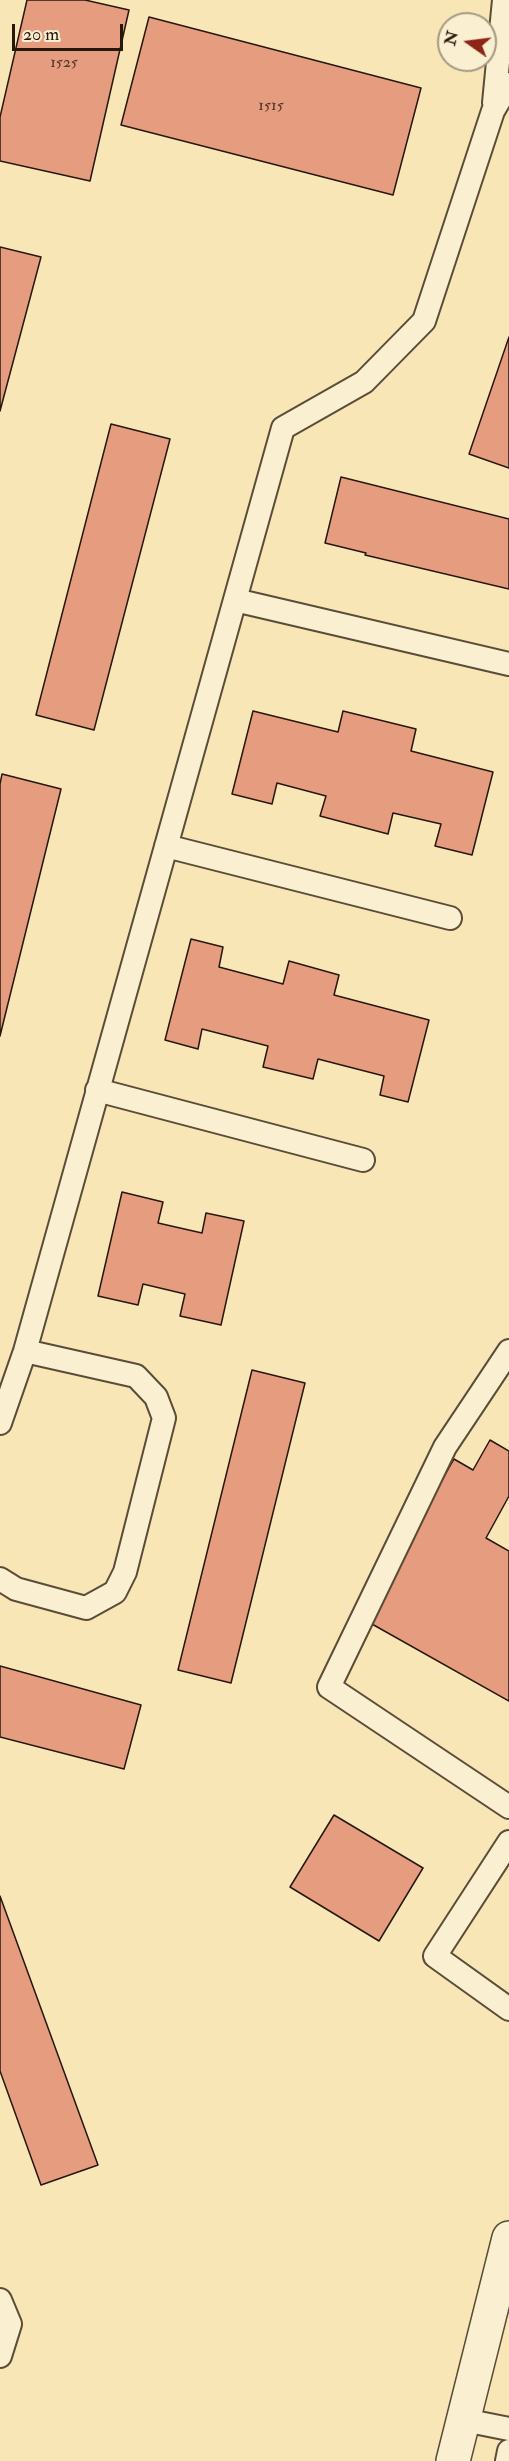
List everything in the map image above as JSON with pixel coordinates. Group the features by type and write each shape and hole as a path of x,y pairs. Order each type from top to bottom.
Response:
{"street":[{"path":"453,2461 509,2238"}],"lane":[{"path":"493,111 504,0"},
{"path":"0,1423 25,1351 283,428 364,382 424,321 493,111 509,84"},
{"path":"235,600 509,664"},
{"path":"166,846 450,918"},
{"path":"97,1090 363,1160"},
{"path":"0,1579 16,1589 86,1608 115,1592 125,1572 164,1418 156,1397 136,1376 25,1351"},
{"path":"509,1351 445,1447 329,1687 509,1807"},
{"path":"509,1842 435,1956 509,2009"},
{"path":"0,2300 10,2324 0,2356"},
{"path":"464,2420 509,2429"},
{"path":"507,2461 509,2451"}],"building":[{"path":"27,0 85,0 129,10 90,181 0,161 0,117"},
{"path":"149,17 421,88 393,195 121,125"},
{"path":"0,247 41,257 0,411"},
{"path":"509,337 509,468 469,454"},
{"path":"111,424 170,439 94,730 36,715"},
{"path":"341,477 509,519 509,589 365,555 366,553 325,543"},
{"path":"253,711 338,732 343,711 416,729 411,751 493,772 472,855 435,846 441,824 393,813 388,834 320,816 326,796 277,783 272,804 232,794"},
{"path":"2,774 61,789 0,1036 0,784"},
{"path":"191,939 223,947 219,967 283,984 289,961 339,975 334,995 429,1020 408,1102 380,1095 384,1076 318,1059 313,1079 263,1067 268,1046 202,1029 198,1049 165,1040"},
{"path":"122,1192 163,1202 158,1223 202,1233 206,1213 244,1221 221,1325 180,1316 185,1294 143,1284 138,1305 98,1296"},
{"path":"252,1370 305,1383 231,1683 178,1670"},
{"path":"490,1440 509,1451 509,1496 486,1538 509,1551 509,1701 363,1619 454,1459 473,1470"},
{"path":"0,1666 141,1705 124,1769 0,1737"},
{"path":"334,1815 423,1868 379,1941 290,1887"},
{"path":"0,1896 98,2165 41,2185 0,2071"}]}
